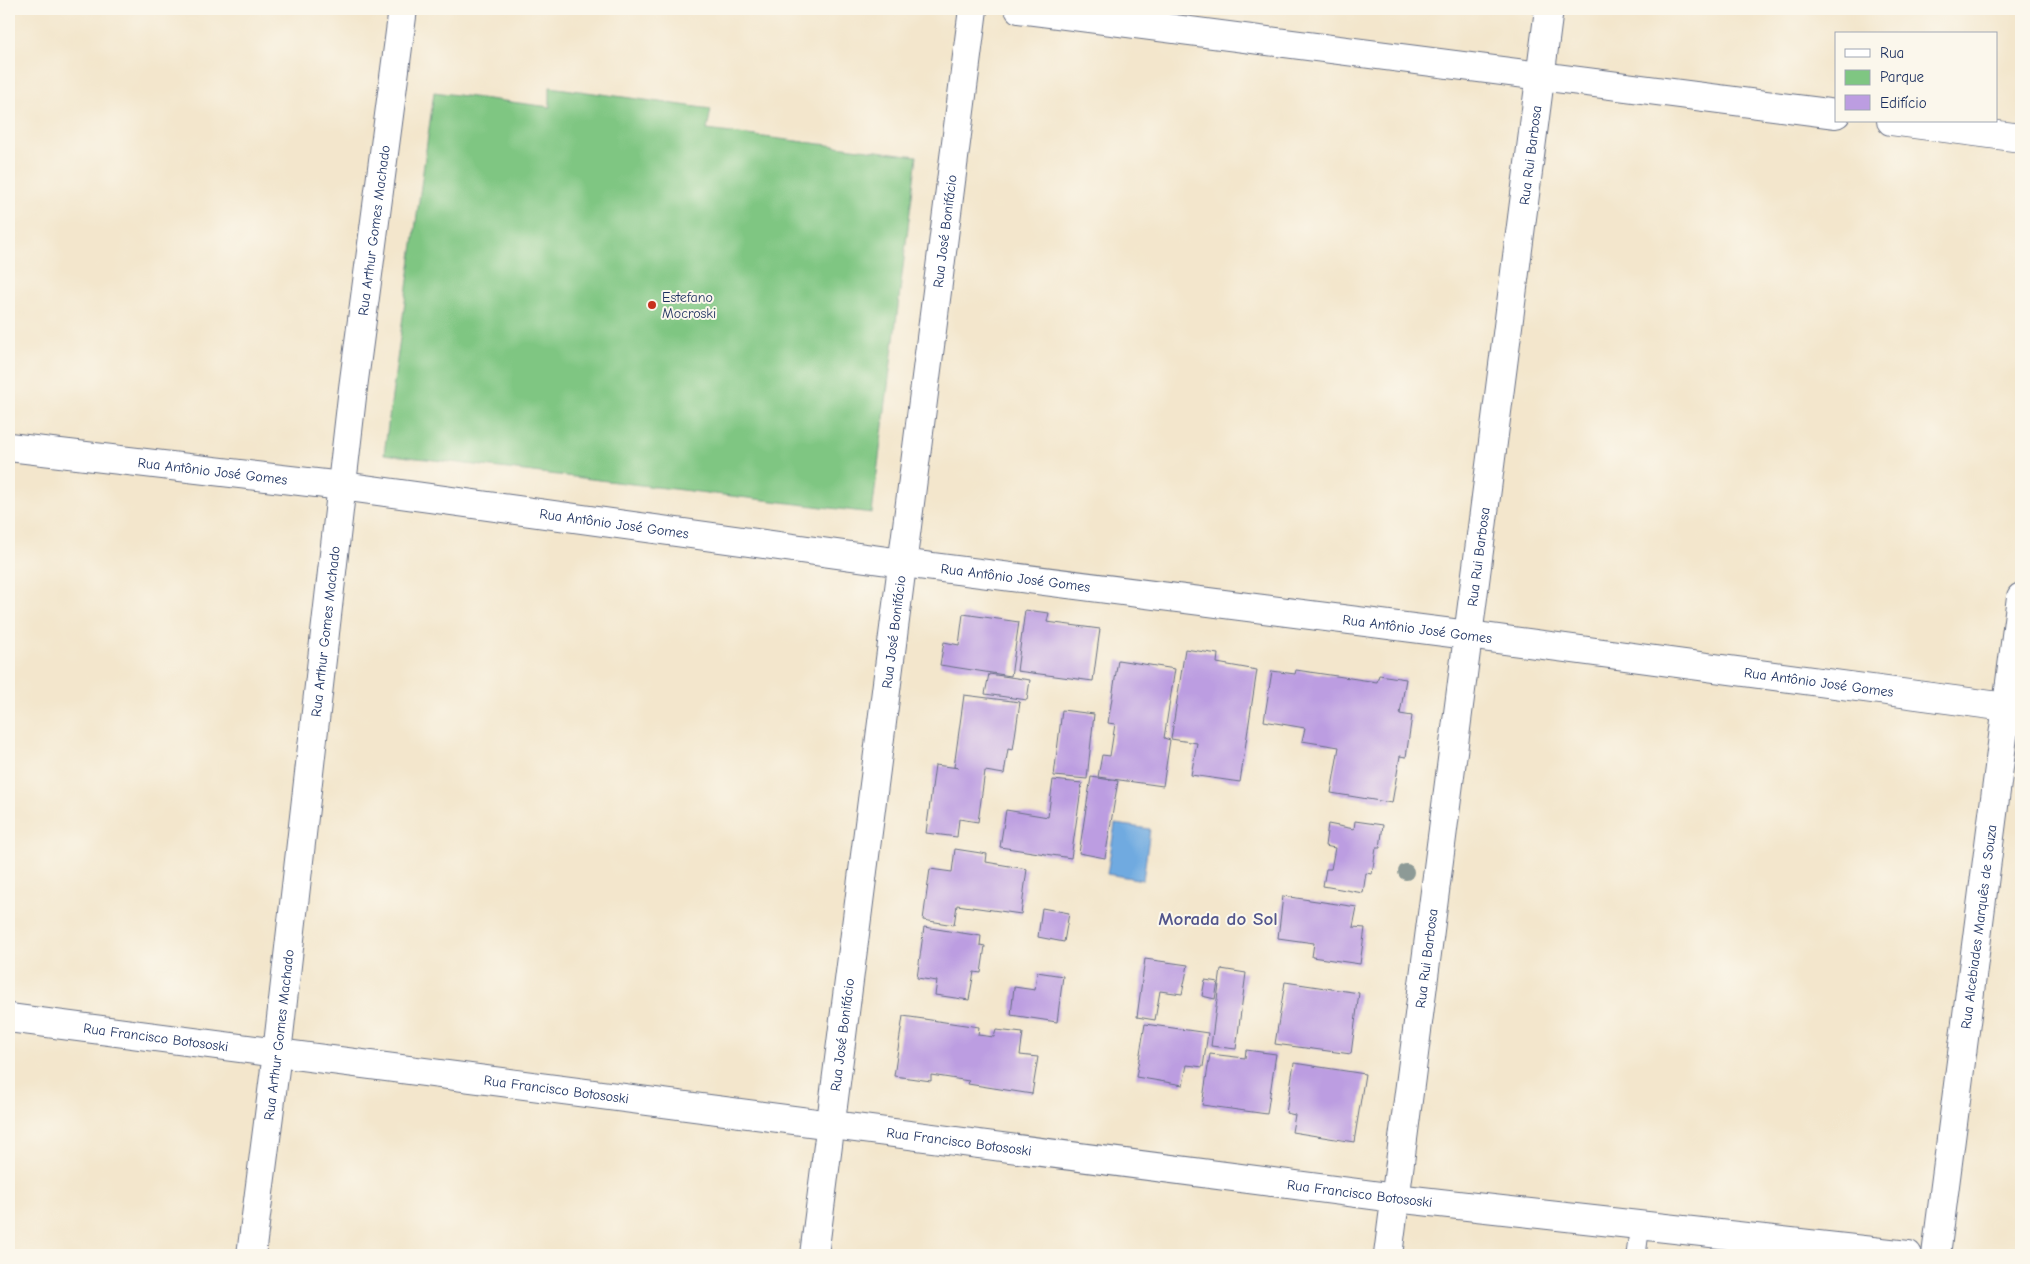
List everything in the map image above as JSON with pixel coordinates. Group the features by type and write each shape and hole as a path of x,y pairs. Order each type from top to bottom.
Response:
{"street":[{"name":"Rua Arthur Gomes Machado","path":"251,1255 277,1053 342,486 403,9"},
{"name":"Rua José Bonifácio","path":"814,1255 973,9"},
{"path":"1019,9 1835,114"},
{"name":"Rua Rui Barbosa","path":"1388,1255 1549,9"},
{"path":"1899,122 2021,138"},
{"name":"Rua Antônio José Gomes","path":"9,447 342,486 902,563 1468,635 2013,708"},
{"name":"Rua Alcebiades Marquês de Souza","path":"1936,1255 2013,708 2021,597"},
{"name":"Rua Francisco Botososki","path":"9,1018 1395,1198 1908,1255"}],"lane":[{"path":"1636,1255 1640,1224"}],"green space":[{"name":"Estefano Mocroski","path":"550,87 711,109 707,130 917,156 872,513 384,454 434,92 550,107"}],"water":[{"path":"1115,824 1150,829 1143,880 1107,874"}],"building":[{"path":"1025,610 1049,613 1047,622 1100,629 1093,681 1017,671"},
{"path":"963,614 1019,622 1011,676 940,665 944,642 959,645"},
{"path":"1185,649 1218,654 1217,663 1257,670 1240,782 1191,775 1197,743 1171,739"},
{"path":"1118,660 1175,669 1164,738 1170,740 1163,786 1098,777 1102,755 1110,756 1115,724 1108,723"},
{"path":"1296,670 1377,682 1379,675 1406,679 1400,714 1412,716 1406,757 1400,756 1392,803 1331,793 1339,747 1302,741 1305,728 1264,721 1272,671 1295,674"},
{"path":"989,674 1030,680 1027,700 985,694"},
{"path":"964,695 1020,702 1013,750 1008,749 1004,774 985,771 978,822 959,819 957,837 926,833 935,765 959,768 954,767"},
{"path":"1062,710 1094,714 1087,779 1054,776"},
{"path":"1091,777 1118,781 1105,858 1079,853"},
{"path":"1053,780 1082,783 1071,858 1000,847 1006,810 1048,817"},
{"path":"1355,821 1383,825 1380,848 1376,848 1372,874 1366,873 1363,893 1323,886 1326,869 1331,869 1335,848 1325,846 1328,824 1354,829"},
{"path":"955,849 987,854 986,862 1027,869 1021,914 957,905 954,925 923,920 930,869 952,872"},
{"path":"1283,896 1357,907 1353,927 1365,928 1360,964 1312,957 1314,943 1278,938"},
{"path":"1042,908 1069,913 1064,942 1038,937"},
{"path":"924,927 981,936 980,945 985,946 981,973 974,972 969,1000 935,995 937,981 917,978"},
{"path":"1145,959 1188,965 1182,994 1160,991 1155,1020 1137,1017"},
{"path":"1221,969 1246,973 1236,1049 1211,1046"},
{"path":"1037,972 1063,976 1057,1022 1011,1015 1014,987 1035,990"},
{"path":"1205,980 1218,982 1215,999 1202,996"},
{"path":"1285,982 1359,993 1351,1054 1275,1044"},
{"path":"903,1016 979,1027 978,1035 994,1037 996,1030 1023,1033 1020,1055 1038,1057 1032,1094 968,1084 969,1081 931,1075 931,1081 894,1076"},
{"path":"1145,1024 1208,1033 1203,1067 1187,1065 1183,1085 1136,1077"},
{"path":"1246,1050 1276,1054 1267,1114 1202,1105 1210,1054 1245,1058"},
{"path":"1294,1063 1365,1074 1354,1142 1292,1132 1295,1115 1286,1113"}],"place":[{"name":"Estefano Mocroski","path":"652,305"}],"district":[{"name":"Morada do Sol","path":"1218,919"}]}
